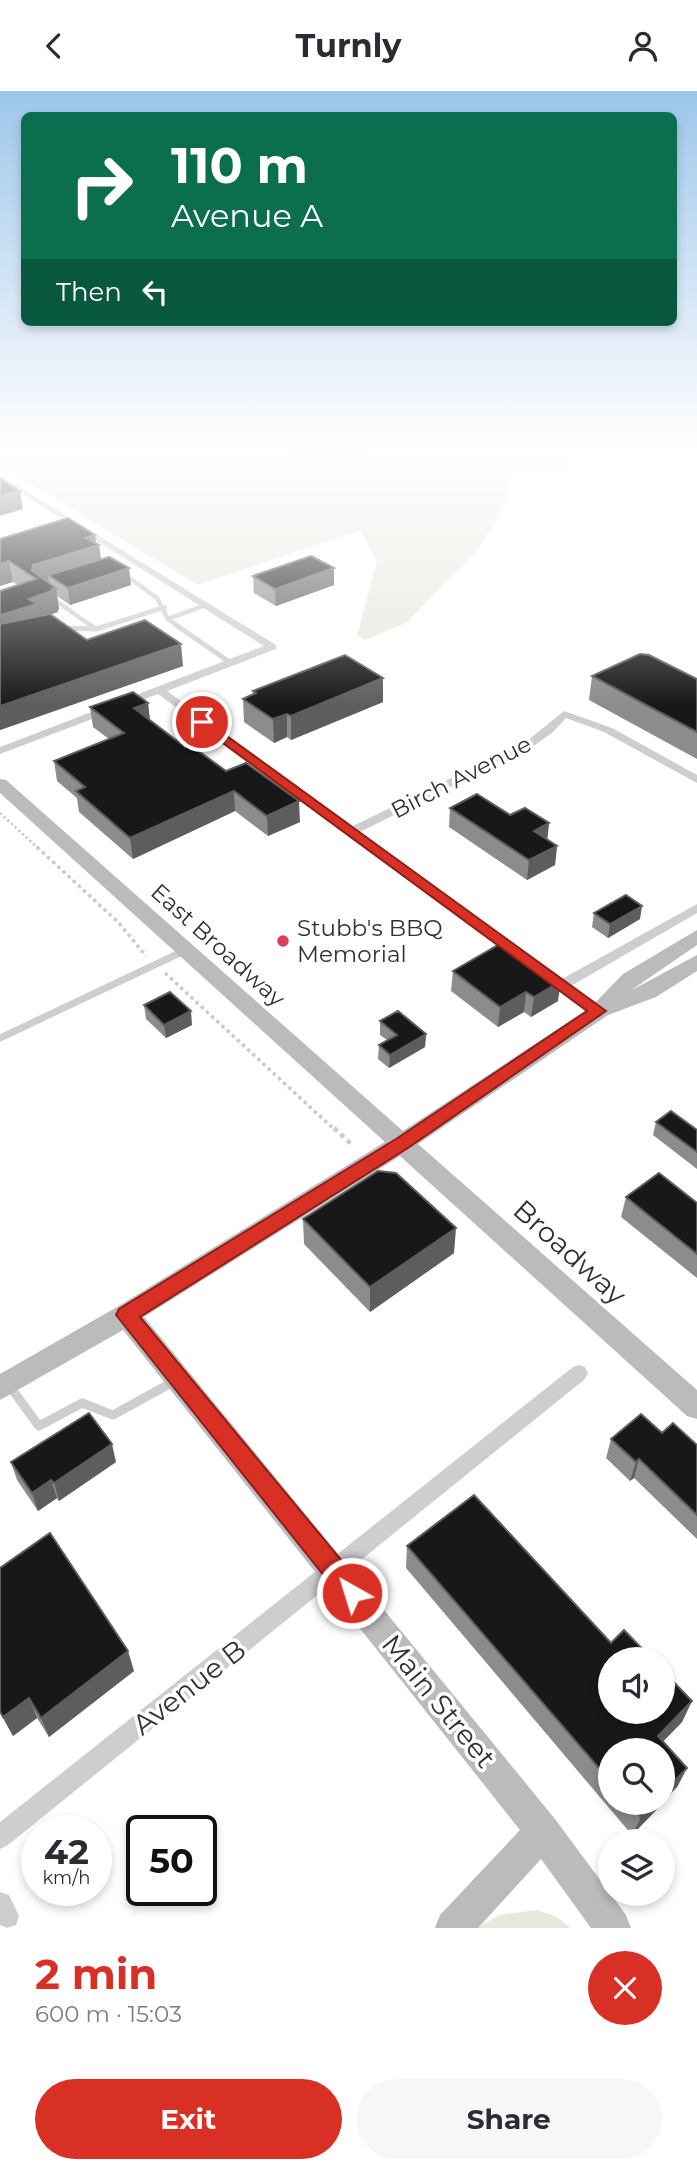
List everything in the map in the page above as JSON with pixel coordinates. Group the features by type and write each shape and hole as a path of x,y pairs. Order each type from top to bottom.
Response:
{"main road":[{"name":"East Broadway","path":"0,784 402,1143"},
{"path":"4,1386 126,1315 402,1143 598,1011 630,979 697,936"},
{"path":"598,1011 649,992 697,962"},
{"name":"Broadway","path":"402,1143 697,1407"},
{"name":"Main Street","path":"126,1315 543,1831 613,1928"},
{"path":"453,1928 543,1831"}],"street":[{"path":"0,751 272,647 93,535"},
{"path":"159,690 598,1011"},
{"name":"Birch Avenue","path":"352,831 531,743 549,730 564,714 608,730 697,780"},
{"path":"562,985 697,908"},
{"name":"Avenue B","path":"0,1837 579,1373"}],"lane":[{"path":"113,568 146,588 165,607 168,619 230,663"},
{"path":"40,590 96,629"},
{"path":"168,619 206,605"},
{"path":"49,630 96,629 165,607"},
{"path":"0,1038 186,949"},
{"path":"4,1386 39,1426 82,1403 113,1415 178,1379"}],"path":[{"path":"0,813 119,923 141,953 351,1144"}],"shaded area":[{"path":"114,535 346,535 198,585"},
{"path":"363,535 487,535 477,550 406,623 365,640 357,635 377,562"},
{"path":"537,1910 557,1917 570,1928 477,1928 499,1915"}],"building":[{"path":"14,535 95,535 86,538 99,545 33,565 32,571 56,588 29,599 37,604 0,615 0,591 36,579 9,561 0,564 0,539"},
{"path":"311,556 334,568 275,589 253,576"},
{"path":"109,557 129,568 68,588 48,575"},
{"path":"50,614 87,640 145,620 181,644 0,706 0,624"},
{"path":"640,654 649,655 697,679 697,732 592,676"},
{"path":"345,655 383,678 291,716 287,714 273,719 243,699 256,693 253,691"},
{"path":"133,692 148,703 134,708 185,747 190,745 226,771 246,763 299,801 267,816 234,791 130,838 76,791 85,787 54,761 124,733 90,707"},
{"path":"477,794 510,815 525,808 549,823 534,831 557,846 529,860 450,808"},
{"path":"626,895 642,906 610,924 594,913"},
{"path":"505,941 561,981 534,997 526,992 500,1007 453,971"},
{"path":"170,992 191,1011 164,1025 144,1005"},
{"path":"398,1011 426,1034 390,1055 379,1045 397,1035 380,1021"},
{"path":"671,1111 697,1130 697,1152 656,1122"},
{"path":"378,1171 396,1173 456,1228 370,1287 303,1219"},
{"path":"659,1173 697,1203 697,1254 626,1197"},
{"path":"89,1413 112,1444 54,1483 51,1480 32,1493 11,1462"},
{"path":"641,1414 662,1433 673,1423 697,1445 697,1515 639,1459 636,1462 611,1439"},
{"path":"474,1495 611,1643 624,1630 640,1647 598,1647 598,1724 670,1724 658,1736 660,1738 598,1738 598,1767 407,1546"},
{"path":"50,1533 128,1651 41,1718 29,1698 3,1717 0,1711 0,1568"},
{"path":"675,1683 692,1701 675,1718"},
{"path":"675,1755 687,1768 675,1780"}],"place":[{"name":"Stubb's BBQ Memorial","path":"283,941"}],"route":[{"path":"202,722 598,1011 402,1143 126,1315 352,1593"}]}
